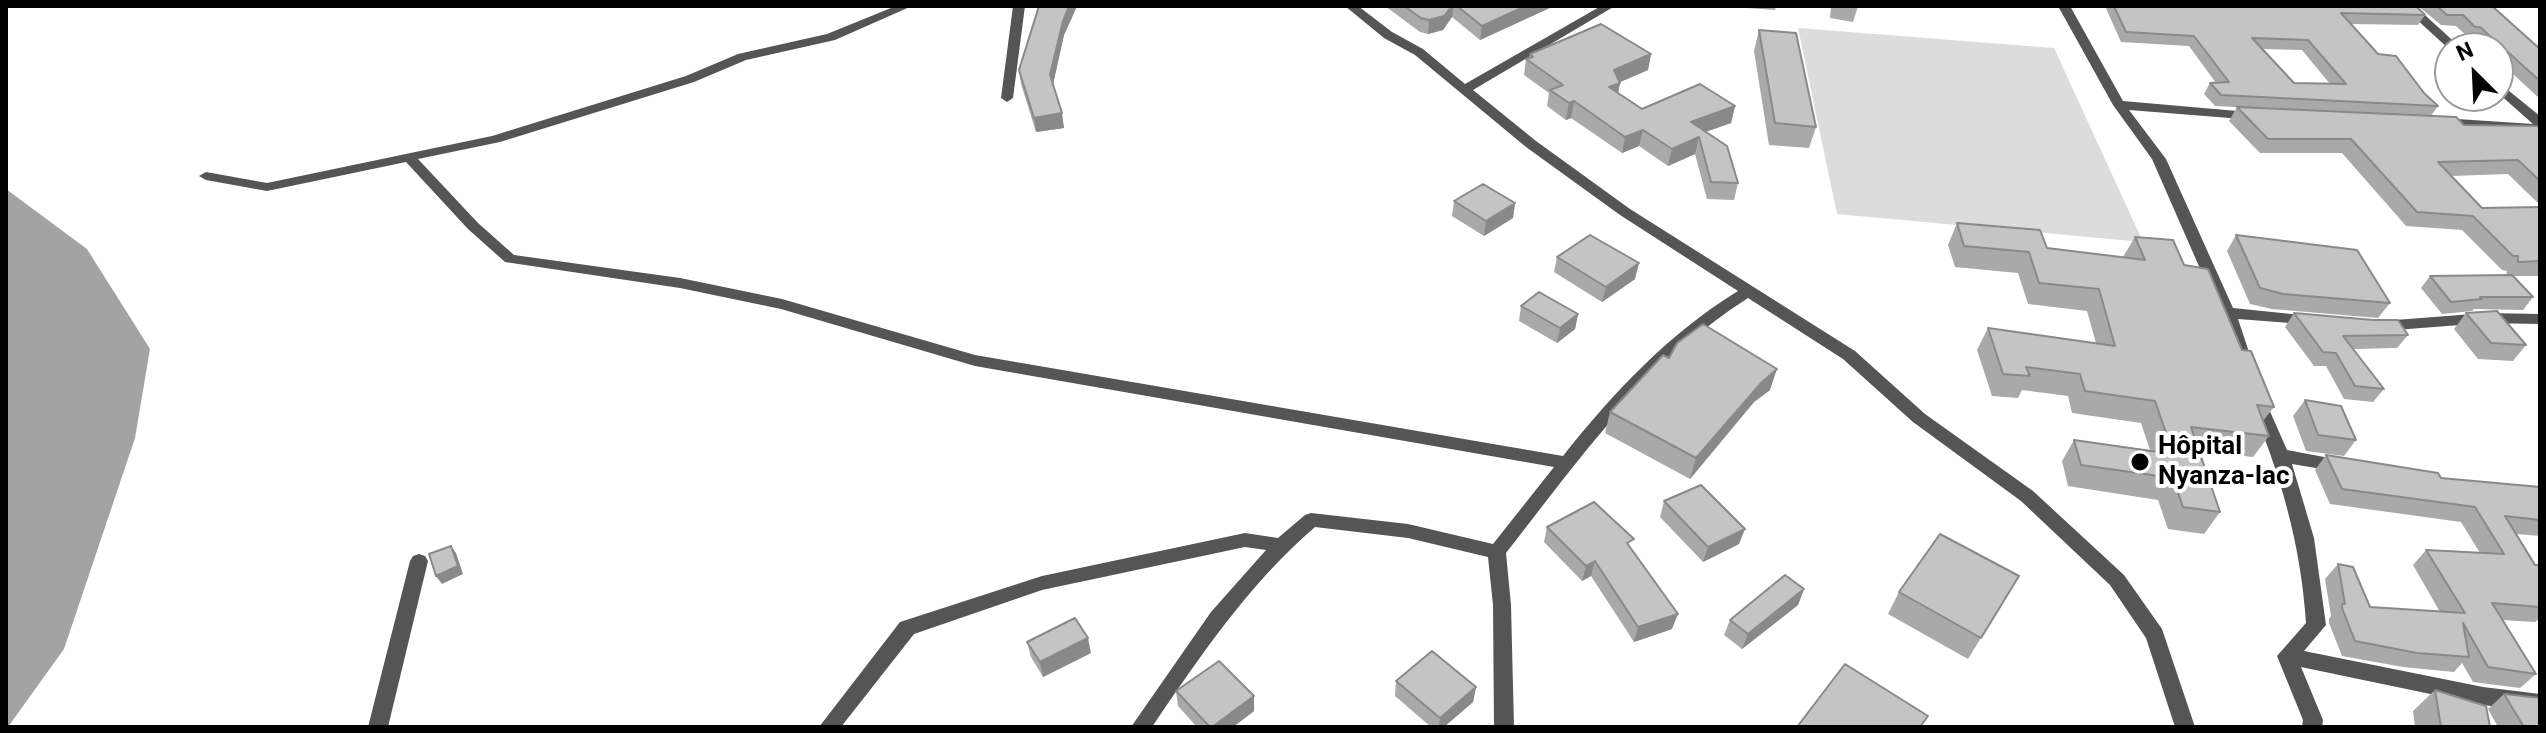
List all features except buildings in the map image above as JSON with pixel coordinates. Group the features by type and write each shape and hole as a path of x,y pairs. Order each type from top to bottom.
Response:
{"street":[{"path":"206,176 267,187 495,139 690,79 742,57 831,37 906,6"},
{"path":"1007,98 1019,6"},
{"path":"1351,6 1388,35 1419,52 1463,90 1625,212 1849,355 1919,418 2027,496 2117,580 2155,635 2185,727"},
{"path":"1463,90 1609,6"},
{"path":"2064,6 2119,105 2159,159 2227,313 2250,382 2282,456 2307,548 2316,625 2287,656"},
{"path":"2408,6 2437,32"},
{"path":"2514,101 2540,126"},
{"path":"2119,105 2275,116"},
{"path":"2432,122 2540,126"},
{"path":"409,157 473,226 510,259 680,283 767,301 975,360 1569,463"},
{"path":"1504,727 1502,605 1497,552 1652,364 1714,310 1748,291"},
{"path":"2227,313 2333,323"},
{"path":"2363,326 2486,318 2540,319"},
{"path":"2282,456 2358,469"},
{"path":"1141,727 1218,614 1279,545 1311,520 1408,531 1497,552"},
{"path":"829,727 907,628 1042,583 1245,540 1279,545"},
{"path":"378,727 419,561"},
{"path":"2287,656 2483,696 2540,703"},
{"path":"2287,656 2313,720 2312,727"}],"shaded area":[{"path":"1798,28 2054,48 2143,242 1837,214"},
{"path":"6,189 87,249 150,349 135,438 64,649 8,727"}],"place":[{"name":"Hôpital Nyanza-lac","path":"2140,462"}]}
